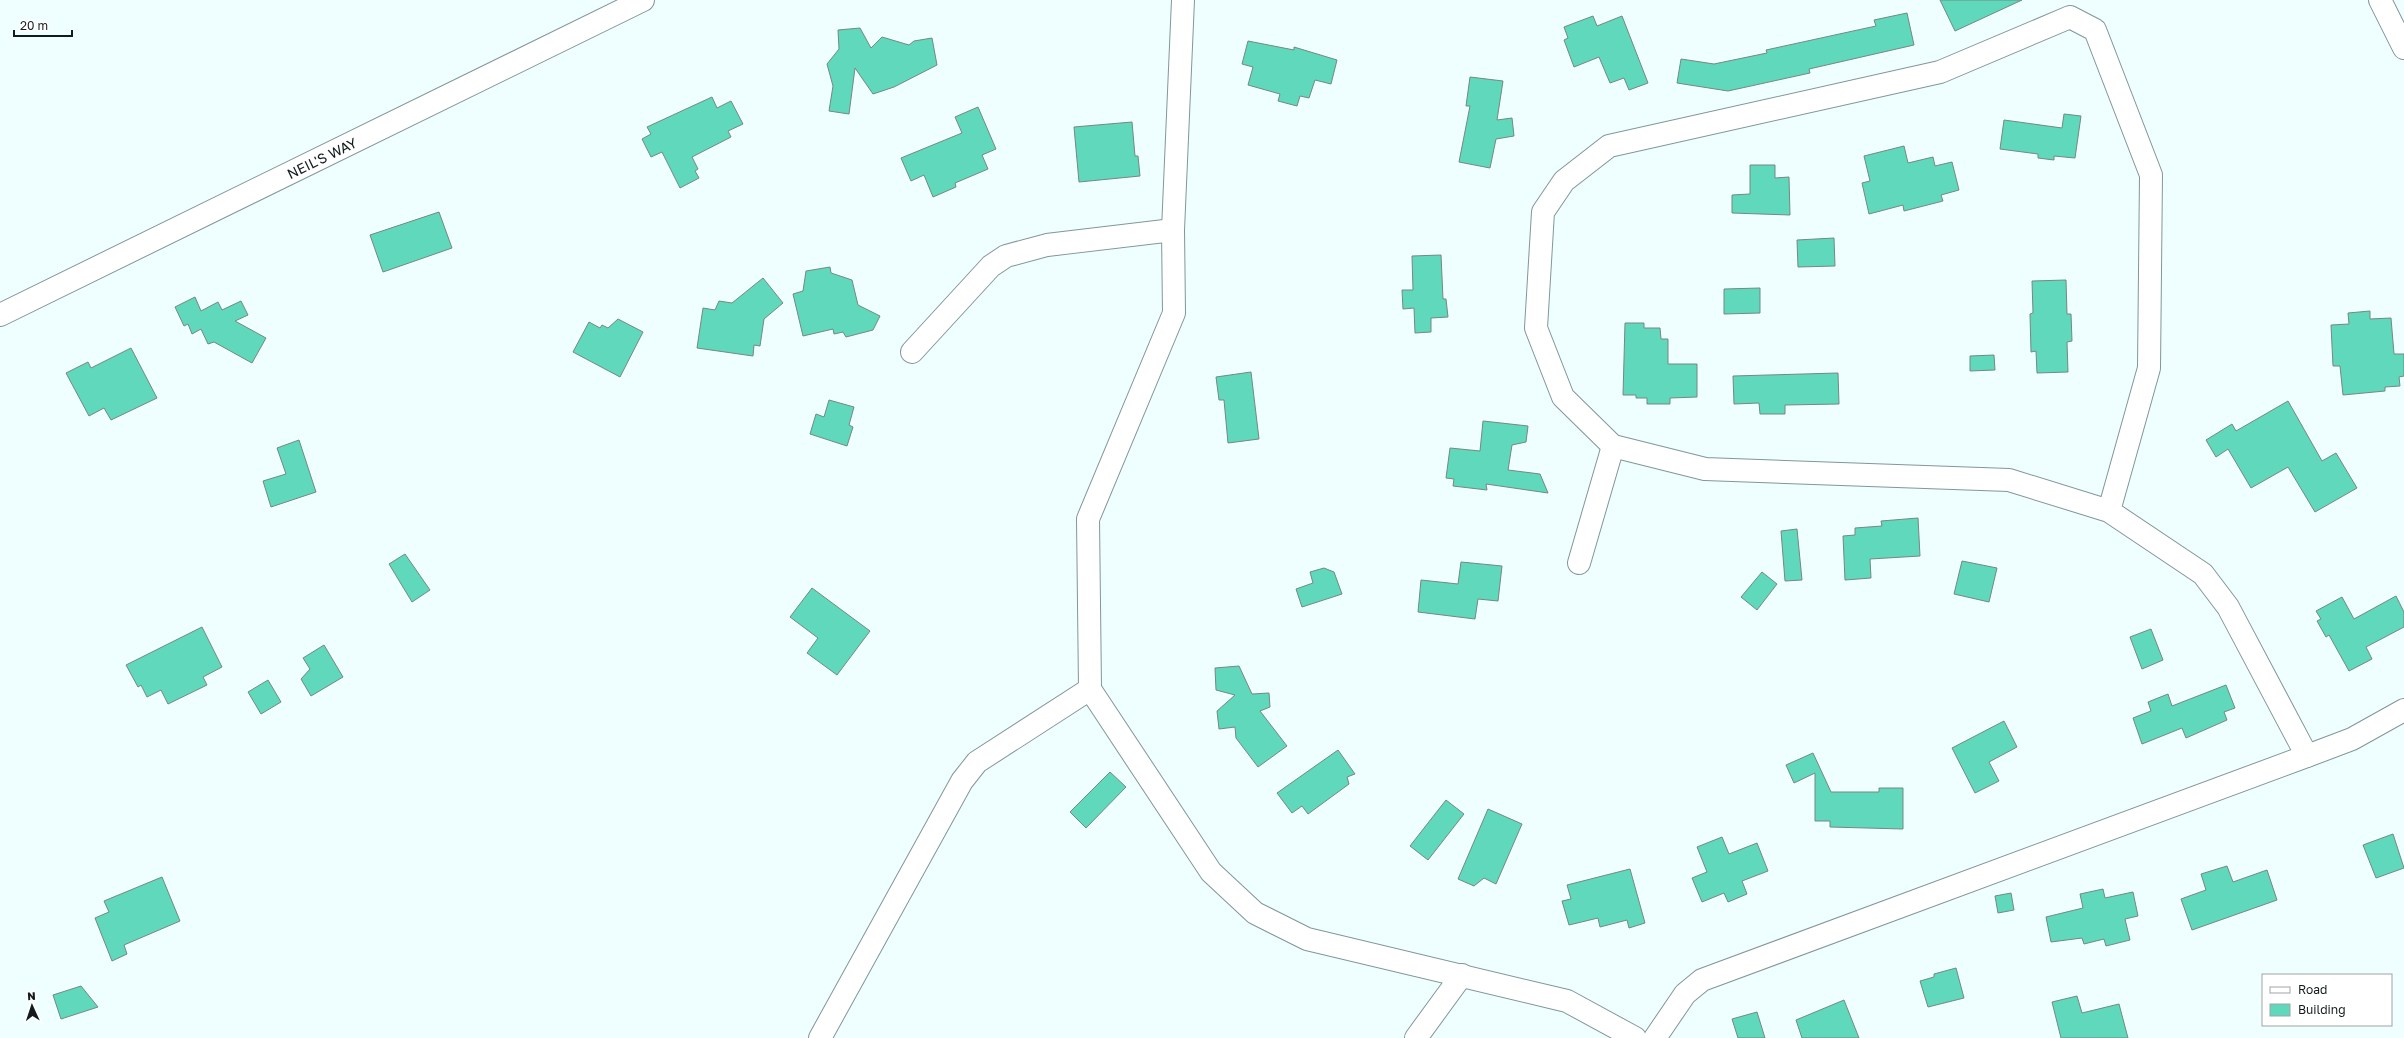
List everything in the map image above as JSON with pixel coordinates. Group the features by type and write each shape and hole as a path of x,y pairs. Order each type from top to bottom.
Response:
{"street":[{"name":"NEIL'S WAY","path":"0,315 643,0"},
{"path":"1183,0 1173,230 1174,313 1088,519 1090,689 1211,872 1255,913 1307,939 1567,1001 1635,1038"},
{"path":"2380,0 2404,48"},
{"path":"2109,511 2150,368 2151,175 2095,30 2070,17 1940,72 1609,146 1564,181 1543,212 1536,328 1563,397 1613,446 1704,469 2009,480 2109,511 2203,574 2228,607 2307,756"},
{"path":"912,352 991,266 1006,256 1047,245 1173,230"},
{"path":"1579,563 1613,446"},
{"path":"820,1038 962,781 977,762 1090,689"},
{"path":"1655,1038 1684,994 1702,980 2352,739 2404,710"},
{"path":"1416,1038 1462,975"}],"building":[{"path":"1940,0 2022,0 1955,31"},
{"path":"1907,13 1914,45 1809,69 1810,73 1728,91 1677,83 1681,59 1714,64 1767,53 1766,50 1876,26 1874,20"},
{"path":"1593,16 1597,26 1622,16 1648,83 1629,90 1624,78 1610,83 1599,57 1574,67 1564,40 1568,38 1564,27"},
{"path":"860,28 871,48 882,37 909,45 914,41 932,38 937,65 894,87 873,94 855,68 849,114 829,111 833,86 827,64 839,49 838,30"},
{"path":"1248,41 1294,50 1294,47 1337,60 1331,84 1315,80 1309,98 1300,96 1297,106 1278,101 1280,94 1248,85 1253,67 1242,64"},
{"path":"1470,77 1503,81 1497,120 1512,118 1514,136 1496,139 1490,168 1459,162 1470,106 1466,106"},
{"path":"712,97 717,108 731,101 743,124 728,131 731,137 692,157 698,169 695,171 699,178 680,188 662,152 651,157 642,139 651,134 647,127"},
{"path":"978,107 996,149 982,155 988,169 955,183 956,187 933,197 924,175 911,181 901,158 962,133 955,117"},
{"path":"2064,114 2081,116 2075,158 2054,156 2054,160 2038,158 2038,154 2000,149 2004,120 2062,128"},
{"path":"1132,122 1135,156 1138,156 1140,176 1079,182 1074,127"},
{"path":"1904,146 1908,163 1933,157 1935,166 1952,162 1959,190 1941,195 1943,201 1904,211 1903,205 1869,214 1862,183 1870,181 1864,156"},
{"path":"1750,165 1775,165 1775,178 1789,177 1790,215 1732,213 1732,195 1750,194"},
{"path":"439,212 452,248 383,272 370,235"},
{"path":"1834,238 1835,266 1798,267 1797,240"},
{"path":"1441,255 1443,299 1446,299 1448,317 1431,318 1431,332 1415,333 1414,308 1403,309 1402,290 1413,290 1412,256"},
{"path":"830,267 831,273 852,280 858,305 880,316 873,330 846,337 843,332 834,334 833,329 803,336 793,294 803,291 806,271"},
{"path":"763,278 783,303 764,319 760,346 754,345 753,356 697,348 703,308 715,310 719,301 732,303"},
{"path":"2066,280 2067,314 2071,314 2072,341 2067,342 2068,372 2037,373 2036,351 2031,352 2030,314 2033,313 2032,281"},
{"path":"1760,288 1760,313 1724,314 1724,289"},
{"path":"195,297 201,311 218,302 222,310 241,301 248,315 235,321 266,338 252,363 214,342 208,344 201,329 192,334 188,324 184,326 175,307"},
{"path":"2370,311 2370,319 2391,318 2394,354 2404,354 2404,376 2399,377 2400,386 2385,387 2385,391 2343,395 2340,366 2333,366 2331,325 2349,324 2348,313"},
{"path":"618,319 643,332 620,377 573,352 589,322 600,328 602,325 608,328"},
{"path":"1625,323 1644,323 1644,328 1660,328 1661,339 1668,339 1668,364 1697,364 1697,397 1670,398 1670,404 1647,404 1647,398 1636,398 1636,395 1623,395"},
{"path":"131,348 157,398 111,420 104,408 89,416 66,373 88,362 91,368"},
{"path":"1994,355 1995,370 1970,371 1970,356"},
{"path":"1251,372 1259,439 1228,443 1224,400 1219,400 1216,377"},
{"path":"1838,373 1839,404 1785,405 1785,414 1760,414 1759,403 1734,404 1733,376"},
{"path":"829,400 854,407 849,425 853,427 847,446 810,434 816,414 824,417"},
{"path":"2288,401 2322,461 2336,453 2357,488 2315,512 2288,467 2251,488 2228,449 2216,457 2206,440 2232,424 2236,431"},
{"path":"1483,421 1528,426 1526,442 1512,445 1508,470 1540,474 1548,493 1486,484 1487,490 1453,486 1454,479 1446,478 1450,448 1480,451"},
{"path":"299,440 316,492 271,507 263,481 286,474 277,448"},
{"path":"1918,518 1920,556 1870,559 1871,578 1845,580 1843,536 1855,535 1855,528 1882,526 1881,521"},
{"path":"1797,529 1802,580 1785,581 1781,531"},
{"path":"405,554 430,590 412,602 389,564"},
{"path":"1962,561 1997,568 1989,602 1954,594"},
{"path":"1461,562 1502,566 1498,601 1478,599 1475,619 1418,612 1421,580 1458,584"},
{"path":"1324,568 1334,572 1342,594 1302,607 1296,589 1313,583 1310,572"},
{"path":"1762,572 1777,584 1757,610 1741,597"},
{"path":"812,588 870,631 837,675 807,653 818,638 790,617"},
{"path":"2396,596 2404,612 2404,627 2366,647 2372,659 2349,671 2329,635 2326,637 2317,621 2321,619 2316,611 2342,597 2354,619"},
{"path":"202,627 222,667 203,677 207,685 168,704 161,690 147,697 141,685 138,687 126,665"},
{"path":"2151,629 2163,660 2142,669 2130,637"},
{"path":"324,645 343,677 311,696 301,679 310,669 303,658"},
{"path":"1239,666 1252,694 1269,693 1270,707 1260,711 1287,746 1258,767 1236,738 1235,727 1219,729 1217,711 1235,695 1216,690 1215,668"},
{"path":"268,680 281,702 261,714 248,692"},
{"path":"2226,685 2235,708 2224,712 2227,720 2186,738 2182,728 2142,744 2133,718 2151,711 2148,702 2168,694 2172,706"},
{"path":"2004,721 2017,747 1989,762 1999,781 1975,793 1952,748"},
{"path":"1338,750 1355,774 1347,777 1349,784 1308,814 1302,806 1292,813 1277,793"},
{"path":"1813,753 1831,792 1879,792 1879,788 1903,788 1903,829 1830,827 1830,821 1815,821 1815,773 1794,783 1786,765"},
{"path":"1110,772 1126,787 1086,828 1070,812"},
{"path":"1446,800 1464,814 1428,860 1410,846"},
{"path":"1488,809 1522,824 1496,884 1484,878 1474,886 1458,879"},
{"path":"2393,834 2404,868 2376,878 2363,845"},
{"path":"1722,837 1729,854 1757,843 1768,871 1742,881 1747,894 1728,902 1724,893 1702,902 1692,878 1707,872 1697,847"},
{"path":"2227,866 2233,882 2267,870 2277,900 2192,930 2181,899 2206,890 2201,874"},
{"path":"1630,869 1645,923 1629,928 1627,920 1600,927 1598,918 1569,925 1562,901 1571,899 1567,885"},
{"path":"162,877 180,921 124,945 127,954 112,961 95,918 109,912 104,901"},
{"path":"2103,889 2105,898 2133,892 2138,916 2125,919 2130,940 2106,946 2104,939 2084,944 2082,938 2051,942 2046,917 2083,908 2080,894"},
{"path":"2011,893 2014,910 1998,913 1995,896"},
{"path":"1956,968 1964,998 1928,1007 1920,981 1934,977 1934,974"},
{"path":"81,986 98,1007 61,1019 53,995"},
{"path":"2077,996 2082,1013 2119,1004 2128,1038 2061,1038 2052,1002"},
{"path":"1844,1000 1859,1038 1802,1038 1796,1020"},
{"path":"1757,1012 1765,1038 1738,1038 1732,1019"}]}
